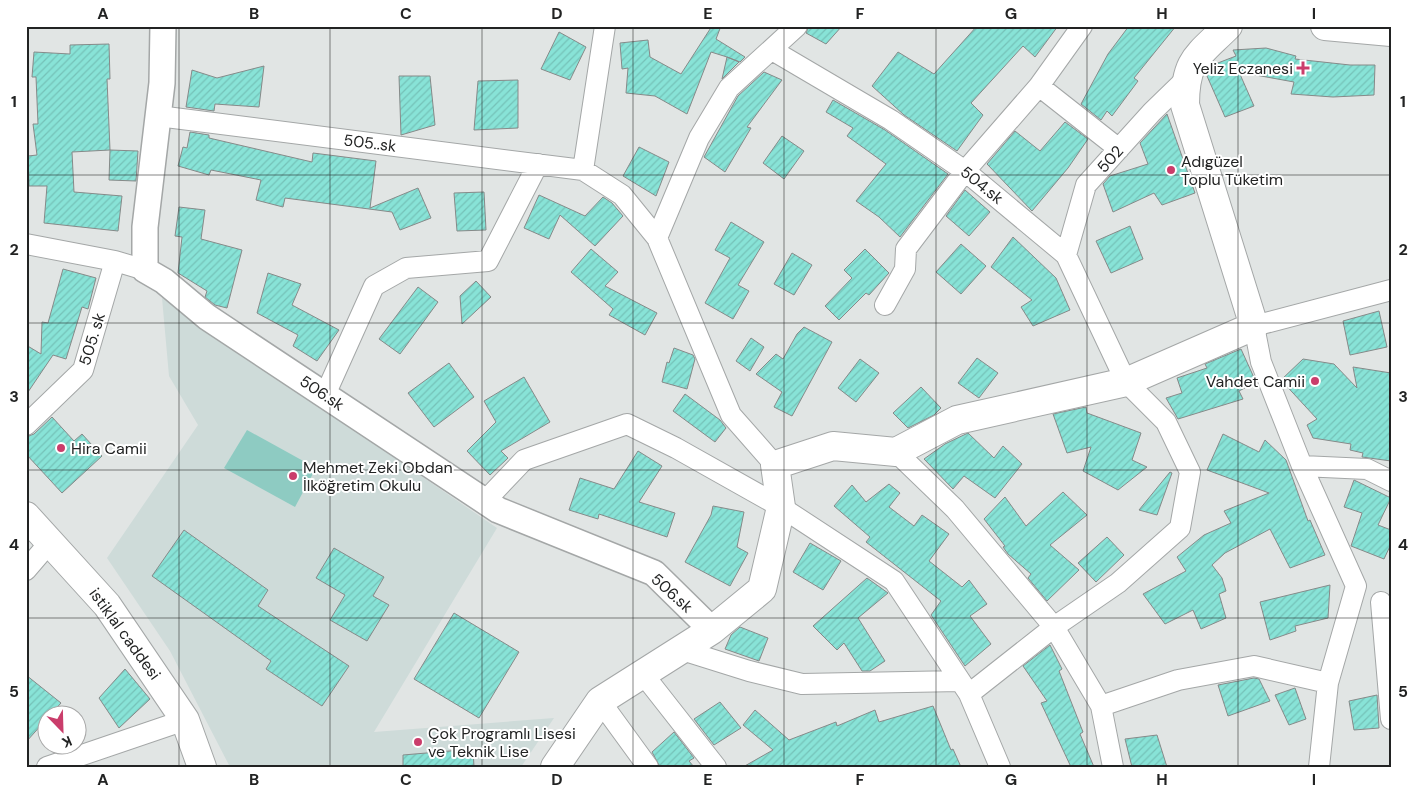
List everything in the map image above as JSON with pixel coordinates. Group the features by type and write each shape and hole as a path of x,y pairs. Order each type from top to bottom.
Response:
{"main road":[{"path":"555,767 600,701 712,630 762,589 781,507 775,465 833,446 896,452 957,420 1126,382 1254,326 1185,104 1185,80 1193,60 1228,26"},
{"path":"1325,26 1391,32"},
{"name":"istiklal caddesi","path":"26,516 107,605 185,720 202,767"}],"street":[{"path":"26,244 115,261 145,270 145,227 162,83 164,26"},
{"path":"605,26 583,170 622,195 656,238 731,415 775,465"},
{"path":"656,238 699,138 729,88 797,26"},
{"path":"885,306 906,269 906,249 965,171 1039,86 1082,26"},
{"name":"504.sk","path":"772,50 891,120 965,171 1066,255 1126,382 1166,422 1190,472 1180,528 1118,583 965,688"},
{"name":"502","path":"1066,255 1086,185 1185,80"},
{"path":"1039,86 1119,148"},
{"name":"505..sk","path":"158,116 583,170"},
{"path":"325,395 374,286 406,268 488,262 538,164"},
{"name":"505. sk","path":"26,425 83,370 115,261"},
{"name":"506.sk","path":"145,270 164,281 207,317 498,510 654,573 712,630"},
{"path":"1391,290 1254,326 1261,362 1302,466 1356,586 1386,604 1391,719"},
{"path":"485,501 524,460 626,424 676,448 781,507 894,581 965,688 1000,767"},
{"path":"896,452 955,509 1054,628 1102,706 1113,767"},
{"path":"1302,466 1367,469 1391,481"},
{"path":"26,570 50,542"},
{"path":"1319,767 1328,683 1356,586"},
{"path":"682,650 749,671 802,684 965,688"},
{"path":"1102,706 1178,680 1254,666 1328,683"},
{"path":"643,674 716,767"},
{"path":"600,701 648,767"},
{"path":"47,767 185,720"}],"shaded area":[{"name":"Mehmet Zeki Obdan İlköğretim Okulu","path":"162,298 497,528 374,732 554,718 521,767 230,767 170,651 107,558 198,425 169,376"},
{"path":"247,430 316,468 295,507 224,468"}],"building":[{"path":"712,26 721,26 716,39 745,57 740,62 711,52 687,114 655,96 626,93 628,68 622,69 620,43 648,40 650,57 681,74"},
{"path":"809,26 842,26 826,44 806,33"},
{"path":"977,26 1058,26 1035,57 1023,46 971,103 983,115 957,151 904,115 872,86 898,52 934,74"},
{"path":"1129,26 1176,26 1134,78 1138,81 1112,116 1107,111 1101,120 1081,104 1108,54"},
{"path":"559,32 586,47 570,80 541,69"},
{"path":"109,44 110,79 107,79 110,150 72,152 74,192 122,196 118,231 44,223 47,186 29,186 28,156 37,155 33,124 38,124 36,77 32,77 34,52 70,54 70,45"},
{"path":"1266,48 1296,56 1295,59 1350,65 1375,65 1374,95 1333,97 1291,94 1294,82 1239,72 1254,106 1225,117 1207,76 1213,67 1210,66 1236,56 1233,50"},
{"path":"727,57 739,62 722,79"},
{"path":"264,66 259,107 215,104 214,111 186,107 192,70 217,78"},
{"path":"764,72 782,80 747,127 751,128 725,172 704,157 738,96"},
{"path":"399,76 430,76 435,125 401,135"},
{"path":"518,80 518,128 474,130 478,81"},
{"path":"833,100 885,130 948,174 900,237 879,217 856,201 886,164 847,136 853,128 826,112"},
{"path":"1167,114 1195,193 1162,205 1154,193 1113,212 1103,184 1110,176 1148,164 1140,143"},
{"path":"1065,122 1088,139 1068,168 1032,211 987,164 1015,131 1040,151"},
{"path":"190,132 209,135 209,138 312,162 313,153 376,161 370,208 418,188 431,218 400,230 392,212 285,198 283,207 256,200 261,180 211,170 209,175 178,166 183,147 187,148"},
{"path":"782,136 804,151 784,179 763,163"},
{"path":"639,147 669,162 656,196 623,176"},
{"path":"110,150 138,151 136,181 109,180"},
{"path":"965,190 990,212 969,236 946,216"},
{"path":"484,192 486,230 457,231 454,193"},
{"path":"539,195 585,216 603,197 612,203 623,216 595,246 560,215 549,239 524,228"},
{"path":"179,207 205,210 201,239 242,250 227,308 215,305 205,297 207,291 178,273 182,237 175,236"},
{"path":"731,222 764,242 738,285 749,291 733,319 705,303 730,258 715,250"},
{"path":"1130,226 1143,259 1111,273 1096,241"},
{"path":"1013,237 1056,278 1070,310 1033,326 1021,307 1032,300 991,267"},
{"path":"961,244 986,266 961,294 936,272"},
{"path":"591,249 618,272 605,286 657,313 645,335 609,315 613,309 571,272"},
{"path":"865,249 889,273 869,295 866,293 839,320 825,306 852,278 844,270"},
{"path":"792,253 812,265 794,295 774,284"},
{"path":"63,269 96,278 88,309 82,307 66,359 53,355 26,395 26,345 41,354 42,322 48,323"},
{"path":"268,273 301,284 292,305 339,330 317,361 293,346 298,335 257,313"},
{"path":"476,281 491,297 462,324 460,296"},
{"path":"418,287 438,302 400,354 379,339"},
{"path":"1379,311 1387,347 1350,355 1343,321"},
{"path":"804,327 832,342 792,416 774,407 782,392 756,374 776,354 783,359 797,334"},
{"path":"751,338 764,347 750,371 736,361"},
{"path":"674,348 693,355 695,359 687,389 662,382 667,362 669,363"},
{"path":"1241,349 1256,382 1239,391 1243,399 1178,419 1166,398 1182,393 1177,378 1207,368 1205,364"},
{"path":"977,358 998,373 979,398 958,383"},
{"path":"860,359 879,373 856,402 838,388"},
{"path":"1303,359 1334,364 1357,388 1353,367 1391,373 1391,461 1362,457 1363,453 1350,450 1351,444 1313,438 1307,425 1317,419 1281,380"},
{"path":"449,363 474,397 434,427 408,393"},
{"path":"524,377 550,422 501,451 508,458 490,475 467,451 496,422 484,401"},
{"path":"921,387 941,408 934,415 908,428 893,413"},
{"path":"685,394 720,420 726,428 715,442 673,411"},
{"path":"1086,407 1087,413 1141,433 1132,460 1147,467 1118,490 1083,471 1091,447 1067,453 1053,414"},
{"name":"Hira Camii","path":"52,417 74,441 82,434 102,456 62,493 26,454 26,437 34,434"},
{"path":"968,433 994,458 1003,446 1022,464 995,498 964,476 953,489 924,459 945,444"},
{"path":"1223,434 1259,452 1265,440 1286,460 1308,521 1310,520 1325,555 1290,568 1270,529 1225,553 1212,565 1222,578 1226,591 1219,594 1226,618 1201,629 1193,610 1165,624 1143,594 1186,571 1177,557 1204,535 1231,523 1224,511 1269,493 1207,470"},
{"path":"638,451 662,466 639,502 675,513 667,537 599,514 598,519 569,510 580,478 614,489"},
{"path":"1170,472 1172,473 1157,515 1139,510"},
{"path":"1354,480 1391,498 1378,525 1391,530 1391,544 1384,559 1351,546 1362,513 1344,507"},
{"path":"889,484 900,493 889,507 914,526 922,515 949,534 929,561 962,587 969,580 987,604 970,616 991,644 965,666 931,615 941,601 866,542 870,537 834,506 852,485 866,502"},
{"path":"1063,492 1087,515 1050,545 1079,570 1047,601 1028,578 1031,574 1008,554 1003,547 1005,546 984,519 1005,497 1026,526"},
{"path":"713,506 744,512 737,547 748,553 730,586 685,562 711,515"},
{"path":"184,530 268,590 258,606 349,666 322,706 266,669 271,661 152,576"},
{"path":"1107,537 1124,555 1096,582 1078,563"},
{"path":"810,543 841,561 823,590 793,572"},
{"path":"334,548 384,577 373,596 389,605 367,641 330,620 345,595 316,578"},
{"path":"867,578 888,593 858,618 885,661 870,671 862,671 844,643 837,650 813,626"},
{"path":"1330,585 1328,618 1295,626 1296,631 1270,640 1260,602"},
{"path":"454,613 519,652 479,718 414,679"},
{"path":"740,627 768,638 759,661 725,649 731,635"},
{"path":"1050,645 1062,669 1059,671 1083,732 1080,734 1094,767 1071,767 1041,703 1047,701 1023,666"},
{"path":"125,669 150,699 119,728 99,698"},
{"path":"26,675 61,703 58,706 38,706 38,729 26,742"},
{"path":"1254,678 1259,679 1270,701 1228,716 1218,685"},
{"path":"1295,688 1306,719 1289,725 1275,695"},
{"path":"1377,695 1379,728 1354,730 1349,701"},
{"path":"720,702 741,728 714,745 694,719"},
{"path":"933,706 951,750 953,749 961,767 743,767 773,750 743,725 755,710 789,740 836,722 837,726 875,710 879,722"},
{"path":"674,732 694,758 689,761 694,767 660,767 652,752"},
{"path":"1157,735 1167,767 1132,767 1125,739"},
{"path":"473,749 474,767 403,767 403,755"}],"place":[{"name":"Yeliz Eczanesi","path":"1303,68"},
{"name":"Adıgüzel Toplu Tüketim","path":"1171,170"},
{"name":"Vahdet Camii","path":"1315,381"},
{"name":"Hira Camii","path":"61,448"},
{"name":"Mehmet Zeki Obdan İlköğretim Okulu","path":"293,476"},
{"name":"Çok Programlı Lisesi ve Teknik Lise","path":"418,742"}]}
